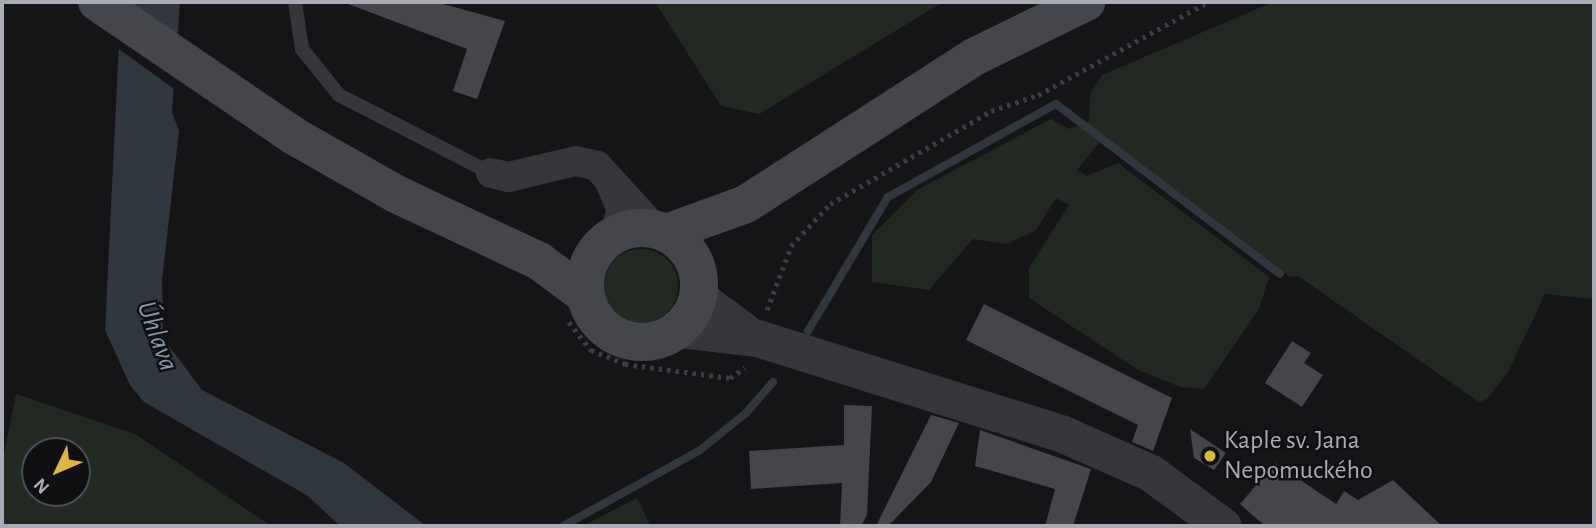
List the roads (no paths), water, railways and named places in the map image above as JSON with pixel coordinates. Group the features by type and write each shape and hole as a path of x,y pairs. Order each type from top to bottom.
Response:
{"main road":[{"path":"97,2 294,136 501,245 539,261 575,304 605,329 629,341 656,341 692,299 713,242 746,204"},
{"path":"539,261 660,231 746,204 975,56 1086,2"},
{"path":"660,231 687,249 692,299"},
{"path":"575,304 603,244"}],"street":[{"path":"491,173 509,177 576,161 607,175 660,231"},
{"path":"603,244 622,210 607,175"},
{"path":"692,299 715,316 757,338 1063,434 1151,473 1223,526"}],"lane":[{"path":"295,2 302,49 339,95 491,173"}],"water":[{"name":"Úhlava","path":"121,2 180,2 172,112 179,131 162,280 163,338 202,390 344,463 426,526 340,526 308,496 144,402 130,385 105,330"}],"waterway":[{"path":"808,331 888,197 1056,104 1280,274"},
{"path":"563,526 699,451 746,413 773,382"}],"place":[{"name":"Kaple sv. Jana Nepomuckého","path":"1210,456"}]}
